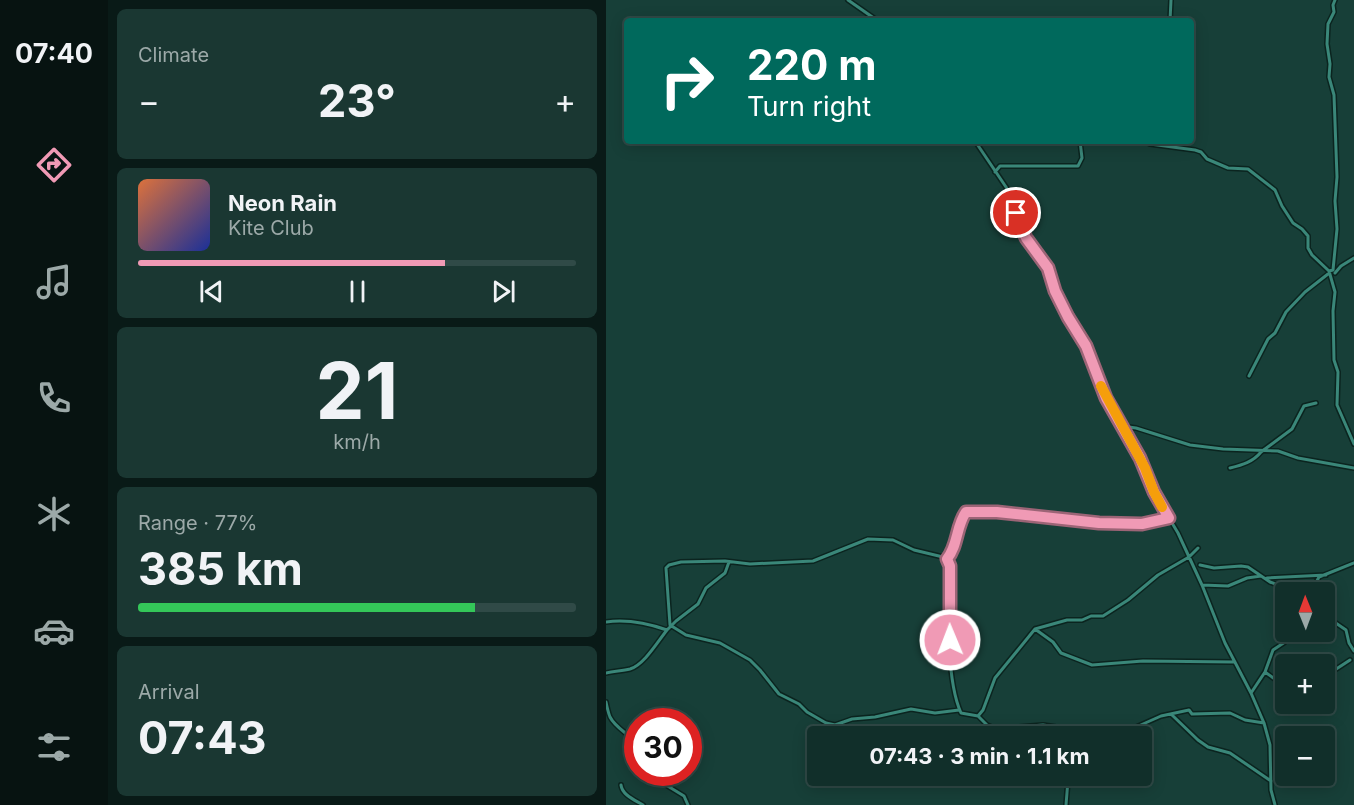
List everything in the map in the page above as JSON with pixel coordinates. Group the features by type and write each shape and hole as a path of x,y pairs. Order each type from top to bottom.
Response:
{"street":[{"path":"848,0 874,18"},
{"path":"1170,18 1171,0"},
{"path":"1335,0 1334,12 1328,24 1327,44 1335,125 1337,177 1335,201 1337,229 1332,273 1335,292 1333,311 1335,360 1338,372 1337,405 1354,444"},
{"path":"977,144 1010,194 1022,230 1048,268 1055,291 1086,346 1106,398 1140,458 1154,492 1189,557 1234,662 1251,693 1264,723 1270,745 1271,781 1275,805"},
{"path":"995,172 1000,166 1078,166 1082,158 1080,144"},
{"path":"1150,144 1195,150 1201,152 1207,159 1228,168 1248,169 1275,190 1293,223 1308,236 1308,248 1312,255 1332,273"},
{"path":"1249,376 1268,339 1275,333 1286,312 1305,292 1354,258"},
{"path":"1230,468 1246,463 1265,450 1292,429 1304,406 1316,403"},
{"path":"1121,426 1136,428 1190,445 1265,450 1354,468"},
{"path":"947,559 952,554 964,515 969,511 1099,523 1142,524 1169,518"},
{"path":"670,626 666,567 681,562 750,564 813,561 868,539 893,540 915,550 947,559"},
{"path":"978,716 983,710 995,678 1035,629 1067,620 1103,616 1128,600 1152,579 1189,557 1198,548"},
{"path":"947,559 950,566 950,648 954,693 959,710 963,714 978,716 989,726"},
{"path":"606,673 619,669 632,669 638,664 655,647 670,626 698,604 706,588 725,573 729,562"},
{"path":"1200,565 1214,568 1248,567 1267,578 1326,574 1340,570 1354,562"},
{"path":"1317,582 1326,574"},
{"path":"1202,585 1228,586 1247,578 1261,576"},
{"path":"1267,578 1275,584"},
{"path":"606,622 621,620 641,622 667,630"},
{"path":"1335,622 1346,630 1349,643 1354,651"},
{"path":"670,626 686,635 720,643 750,660 779,694 826,723 835,725 852,719 875,717 911,709 935,712 959,710"},
{"path":"1035,629 1053,642 1061,653 1092,665 1143,661 1234,662"},
{"path":"1251,693 1265,672 1273,650 1285,642"},
{"path":"1335,670 1350,660"},
{"path":"1265,672 1275,679"},
{"path":"606,702 610,718 624,732"},
{"path":"1139,726 1161,717 1189,710 1192,714 1221,712 1264,723"},
{"path":"1172,715 1208,747 1230,753 1271,781"},
{"path":"1031,726 1049,726"},
{"path":"621,785 627,795 643,805"},
{"path":"668,786 684,796 688,805"},
{"path":"1066,805 1068,786"}],"slow traffic":[{"path":"1101,386 1145,468 1162,507"}],"route":[{"path":"950,640 950,566 947,559 952,554 958,529 966,512 997,512 1099,523 1142,524 1169,518 1154,492 1140,458 1106,398 1086,346 1055,291 1048,268 1026,238 1016,213"}]}
